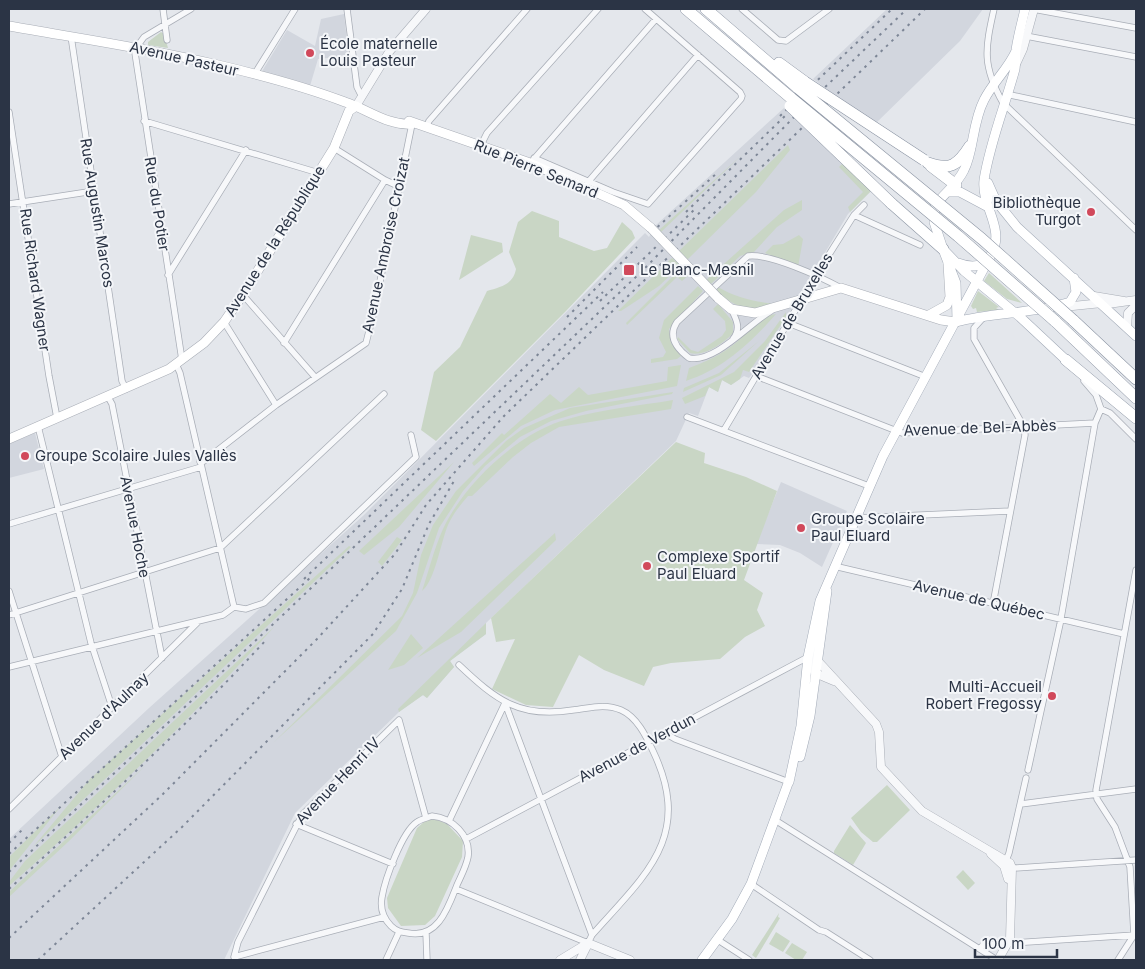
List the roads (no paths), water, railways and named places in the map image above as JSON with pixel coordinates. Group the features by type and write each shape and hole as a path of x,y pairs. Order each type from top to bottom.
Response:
{"highway":[{"path":"686,9 775,84 788,100 891,203 943,249"},
{"path":"706,9 766,59 780,63 802,85 1074,320 1136,379"},
{"path":"802,85 926,162 940,168 954,164 962,159 970,146"},
{"path":"788,100 958,236 1055,321 1136,398"},
{"path":"926,162 955,190"},
{"path":"1066,360 1136,418"}],"main road":[{"path":"702,960 732,919 751,884 805,743 815,673 813,659 816,616 834,566 896,430 991,256 996,232 988,207 984,182 1000,94 1031,9"},
{"name":"Avenue Pasteur","path":"9,26 136,48 214,64 358,108"},
{"path":"1016,51 1016,66 1000,94 978,113 965,169 955,190 940,200 933,213 937,235 943,249 952,262 1015,313 1066,360"},
{"name":"Rue Pierre Semard","path":"358,108 373,110 406,120 412,124 532,161 624,205 651,228 718,298 731,309"},
{"name":"Avenue de la République","path":"9,439 126,389 179,362 204,343 224,322 243,295 334,148 344,126 358,108"},
{"path":"986,172 992,194 1017,227"},
{"path":"955,190 988,207 1017,227 1105,304 1136,336"},
{"path":"952,262 968,267 981,266 991,256"},
{"path":"929,315 947,306 950,297 952,262"},
{"path":"952,262 956,283 956,322"},
{"path":"731,309 755,313 841,288 956,322 988,315 1053,307 1070,302 1076,292 1074,278"},
{"path":"988,315 1009,319 1036,332"},
{"path":"789,782 827,585"}],"street":[{"path":"163,9 167,40"},
{"path":"136,48 144,38 157,28 164,27 191,9"},
{"path":"254,75 294,9"},
{"path":"347,9 358,93 362,97"},
{"path":"358,108 362,97 389,52 426,9"},
{"path":"426,128 429,121 527,9"},
{"path":"481,145 487,133 598,9"},
{"path":"588,182 698,55 645,9"},
{"path":"742,9 778,40 786,41 829,9"},
{"path":"994,9 986,48 1000,94 1136,230"},
{"path":"1016,66 1026,36 1031,9 1136,28"},
{"path":"532,161 656,19"},
{"name":"Rue Augustin Marcos","path":"71,36 122,381 126,389"},
{"path":"1026,36 1136,57"},
{"name":"Rue du Potier","path":"136,48 144,121 168,275 180,373 234,607"},
{"name":"Rue Pierre Semard","path":"532,161 648,204 738,102 742,95 698,55"},
{"path":"1000,94 1136,122"},
{"name":"Rue Richard Wagner","path":"9,112 49,376 58,418"},
{"path":"144,121 319,173"},
{"name":"Avenue Ambroise Croizat","path":"9,524 127,489 201,464 276,405 366,343 412,124"},
{"path":"334,148 398,186"},
{"path":"168,275 246,150"},
{"path":"284,343 385,180"},
{"path":"9,204 94,191"},
{"name":"Avenue de Bruxelles","path":"724,430 854,215 864,205"},
{"path":"854,215 920,245"},
{"path":"776,308 759,318 742,335 730,343 701,358 692,359 686,356 674,342 672,332 677,322 748,256 762,256 817,275 841,288"},
{"path":"243,295 315,377"},
{"path":"1094,296 1124,301"},
{"path":"1053,307 1136,300"},
{"path":"1127,327 1128,313 1136,305"},
{"path":"730,343 738,329 731,309"},
{"path":"988,315 974,328 974,339 1024,427 1025,435 993,604"},
{"path":"224,322 276,405"},
{"path":"788,323 926,377"},
{"path":"1028,770 1061,619 1095,423 1101,409 1096,395 1066,360"},
{"name":"Avenue de Bel-Abbès","path":"756,376 902,433 1095,423"},
{"path":"9,616 220,548 384,394"},
{"name":"Avenue Hoche","path":"108,397 112,404 127,489 162,658"},
{"path":"1101,409 1110,413 1136,439"},
{"path":"687,417 870,486"},
{"path":"38,426 78,593 92,646 112,707"},
{"path":"9,667 198,622 223,615 234,607 246,609 264,603 416,457 411,435"},
{"path":"855,518 1010,511"},
{"name":"Avenue de Québec","path":"834,566 1124,634"},
{"path":"1118,960 1135,935 1129,861 1115,827 1096,795 1136,570"},
{"path":"9,591 62,757"},
{"name":"Avenue d'Aulnay","path":"9,808 198,622"},
{"path":"813,659 878,729 881,767 922,811 980,845 1007,867 1136,860"},
{"name":"Avenue de Verdun","path":"466,839 665,733 813,659"},
{"path":"459,665 486,690 505,703 540,713 553,714 601,705 622,710 636,720 664,776 670,812 665,839 655,859 634,888 592,935 579,956 560,960"},
{"path":"815,673 836,682"},
{"path":"505,703 592,935"},
{"path":"449,821 505,703"},
{"name":"Avenue Henri IV","path":"235,958 238,942 296,824 322,794 399,720 426,818"},
{"path":"665,733 675,739 789,782"},
{"path":"775,820 997,960 1010,942 1010,891 1007,867 1026,778"},
{"path":"1021,804 1136,789"},
{"path":"440,817 449,821 466,839 467,859 444,917 426,933 415,935 399,932 384,916 382,898 393,864 409,832 417,822 426,818 440,817"},
{"path":"296,824 393,864"},
{"path":"751,884 811,925 826,932 870,960"},
{"path":"456,889 630,960"},
{"path":"235,958 384,916"},
{"path":"386,960 399,932"},
{"path":"426,933 427,960"},
{"path":"980,949 984,945 1010,942 1135,935"},
{"path":"718,940 749,960"},
{"path":"854,960 858,953"}],"railway":[{"path":"780,116 892,9"},
{"path":"9,872 286,612 642,271 799,112 907,9"},
{"path":"9,938 163,794 317,639 395,554 426,505 504,416 925,9"},
{"path":"686,212 788,113"},
{"path":"652,232 717,173"},
{"path":"600,301 694,210"},
{"path":"567,317 637,247"},
{"path":"304,579 603,292"},
{"path":"38,960 182,827 373,634 402,589 429,524 454,481"},
{"path":"9,854 311,577"},
{"path":"9,889 172,736 266,640"},
{"path":"9,843 23,829"}],"place":[{"name":"École maternelle Louis Pasteur","path":"310,53"},
{"name":"Bibliothèque Turgot","path":"1091,212"},
{"name":"Le Blanc-Mesnil","path":"629,270"},
{"name":"Groupe Scolaire Jules Vallès","path":"25,456"},
{"name":"Groupe Scolaire Paul Eluard","path":"801,528"},
{"name":"Complexe Sportif Paul Eluard","path":"647,566"},
{"name":"Multi-Accueil Robert Fregossy","path":"1052,696"}]}
